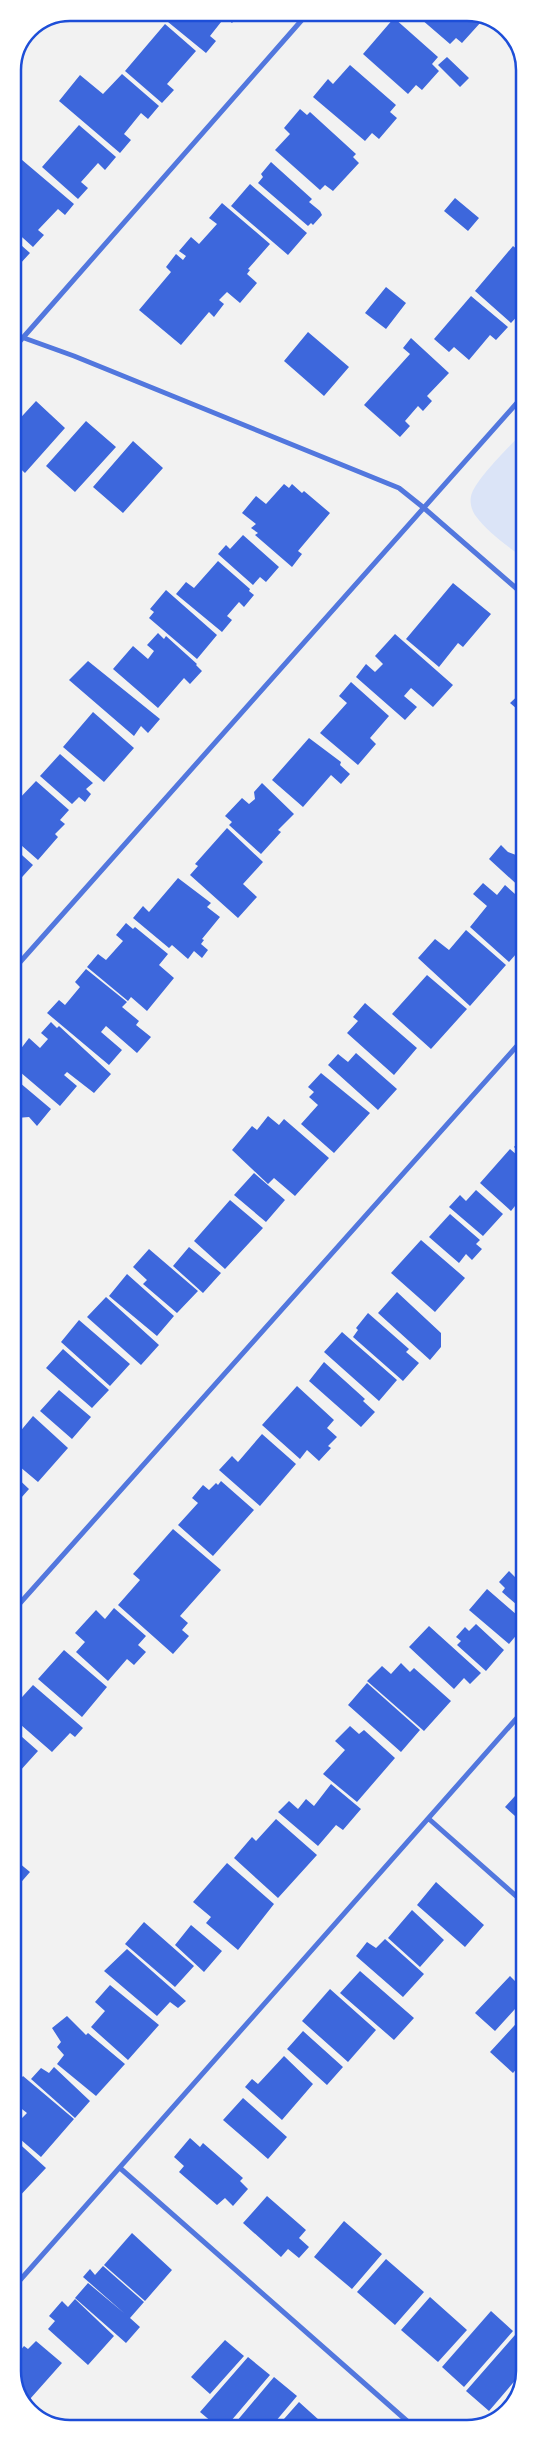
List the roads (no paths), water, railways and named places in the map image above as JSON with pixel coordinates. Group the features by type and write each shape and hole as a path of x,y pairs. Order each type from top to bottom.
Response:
{"street":[{"path":"21,339 301,21"},
{"path":"23,337 400,488 516,588"},
{"path":"21,961 516,404"},
{"path":"21,1602 516,1047"},
{"path":"21,2279 516,1719"},
{"path":"429,1819 516,1895"},
{"path":"120,2168 407,2420"}]}
